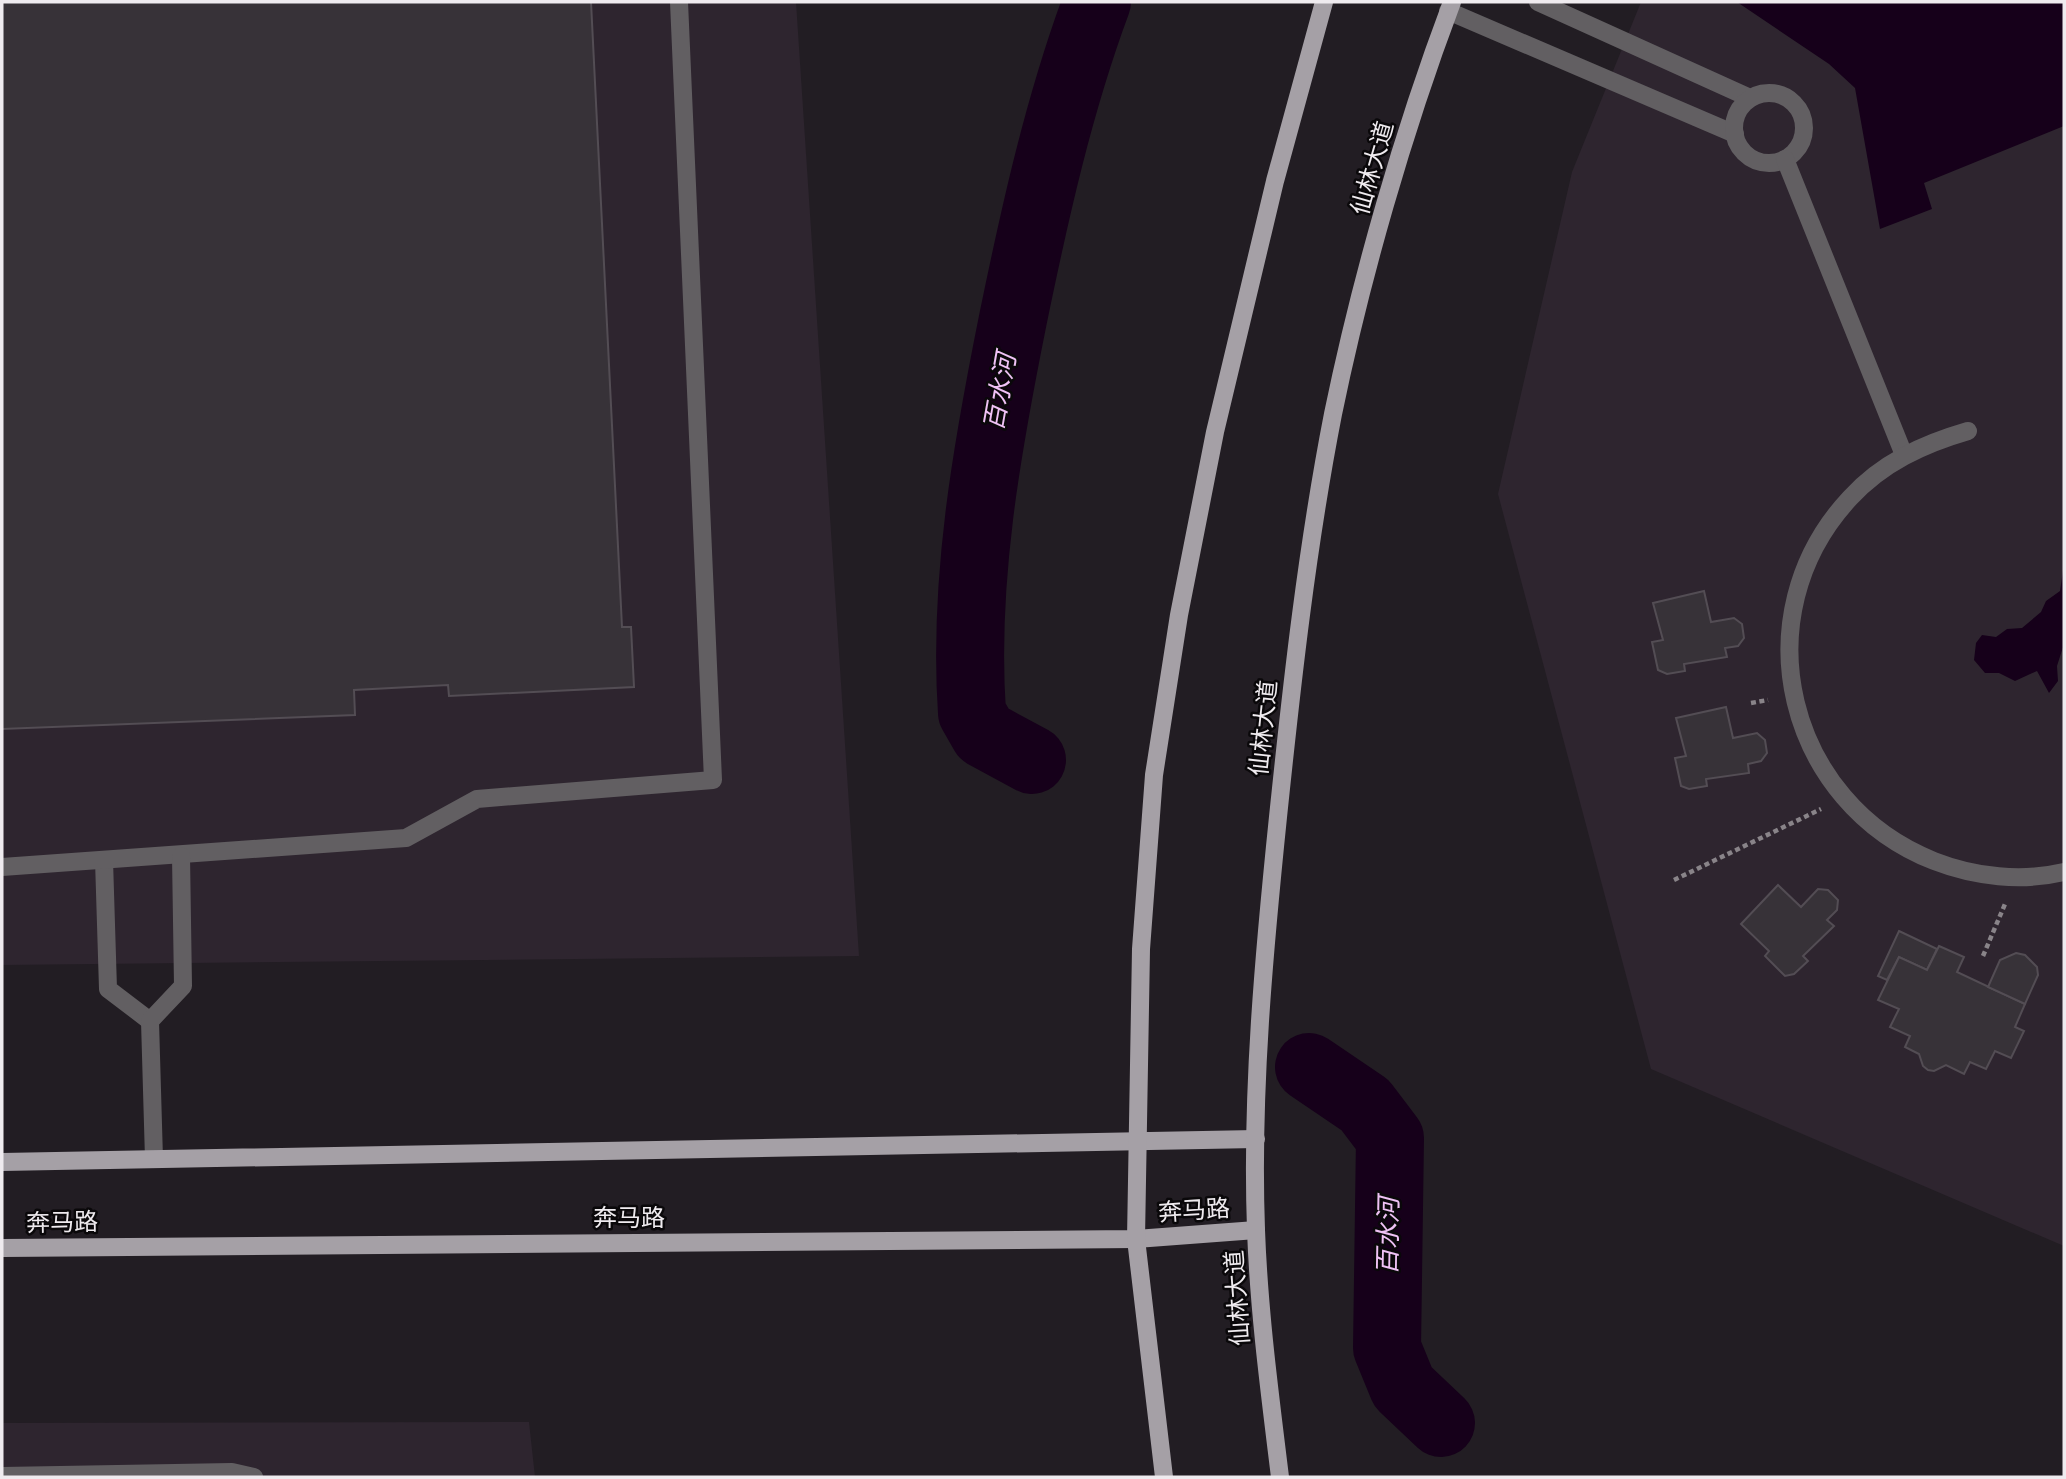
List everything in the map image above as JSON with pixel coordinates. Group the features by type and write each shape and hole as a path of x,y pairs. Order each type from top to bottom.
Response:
{"main road":[{"path":"1164,1477 1136,1239 1141,949 1154,775 1179,615 1215,432 1275,181 1324,2"},
{"name":"仙林大道","path":"1280,1477 1265,1350 1256,1230 1256,1139 1266,934 1294,661 1333,414 1374,252 1427,69 1450,6"},
{"path":"2,1162 1256,1139"},
{"name":"奔马路","path":"2,1248 1136,1239 1256,1230"}],"lane":[{"path":"2,867 406,838 477,799 713,780 679,2"},
{"path":"1538,2 1750,98"},
{"path":"1450,6 1735,134"},
{"path":"1763,93 1777,93 1790,98 1799,108 1804,121 1804,135 1799,148 1785,159 1762,162 1749,156 1740,146 1735,134 1735,120 1750,98 1763,93"},
{"path":"1785,159 1904,455"},
{"path":"1968,431 1935,440 1904,455 1858,490 1828,525 1810,556 1798,589 1791,624 1789,659 1793,695 1802,728 1816,760 1844,798 1885,836 1916,854 1948,867 1981,874 2016,877 2064,872"},
{"path":"155,1159 150,1021 183,986 181,856"},
{"path":"104,860 108,989 150,1021"},
{"path":"2,1476 232,1472 254,1477"}],"path":[{"path":"1674,880 1844,798"},
{"path":"1983,956 2016,877"}],"shaded area":[{"path":"2,2 796,2 859,956 2,965"},
{"path":"1641,2 2064,2 2064,1246 1651,1069 1498,494 1572,172"},
{"path":"1737,2 2064,2 2064,126 1924,183 1932,209 1880,229 1855,88 1829,64"},
{"path":"2064,564 2064,644 2057,666 2058,681 2049,693 2037,671 2015,681 1999,673 1985,673 1974,660 1976,643 1982,635 1996,637 2007,629 2022,628 2041,612 2046,601 2060,591"},
{"path":"529,1422 535,1477 2,1477 2,1423"}],"building":[{"path":"2,2 591,2 622,627 631,627 634,687 449,696 448,685 354,690 355,715 2,729"},
{"path":"1704,591 1711,622 1734,618 1742,624 1744,638 1738,646 1725,648 1727,657 1684,664 1685,671 1667,674 1658,670 1652,642 1663,640 1653,603"},
{"path":"1726,707 1733,738 1757,733 1765,740 1767,753 1761,761 1748,764 1749,773 1706,779 1707,786 1689,789 1681,786 1675,758 1686,756 1676,718"},
{"path":"1778,885 1801,907 1818,889 1828,890 1838,900 1837,910 1827,920 1834,926 1803,956 1808,961 1794,974 1785,976 1765,956 1769,951 1741,924"},
{"path":"1899,931 1937,949 1927,970 1899,957 1887,980 1878,976"},
{"path":"1939,946 1964,957 1957,972 2025,1004 2015,1027 2024,1031 2011,1058 1995,1051 1986,1069 1970,1062 1964,1074 1946,1065 1934,1071 1928,1070 1923,1066 1919,1054 1905,1047 1910,1036 1890,1027 1899,1009 1878,1000 1899,957 1927,970"},
{"path":"2016,953 2025,955 2037,967 2038,975 2025,1004 1988,987 2000,960"}],"waterway":[{"name":"百水河","path":"1032,760 984,734 972,713 970,663 974,564 994,416 1030,239 1071,80 1097,2"},
{"name":"百水河","path":"1309,1067 1365,1105 1390,1138 1387,1348 1403,1387 1441,1423"}]}
